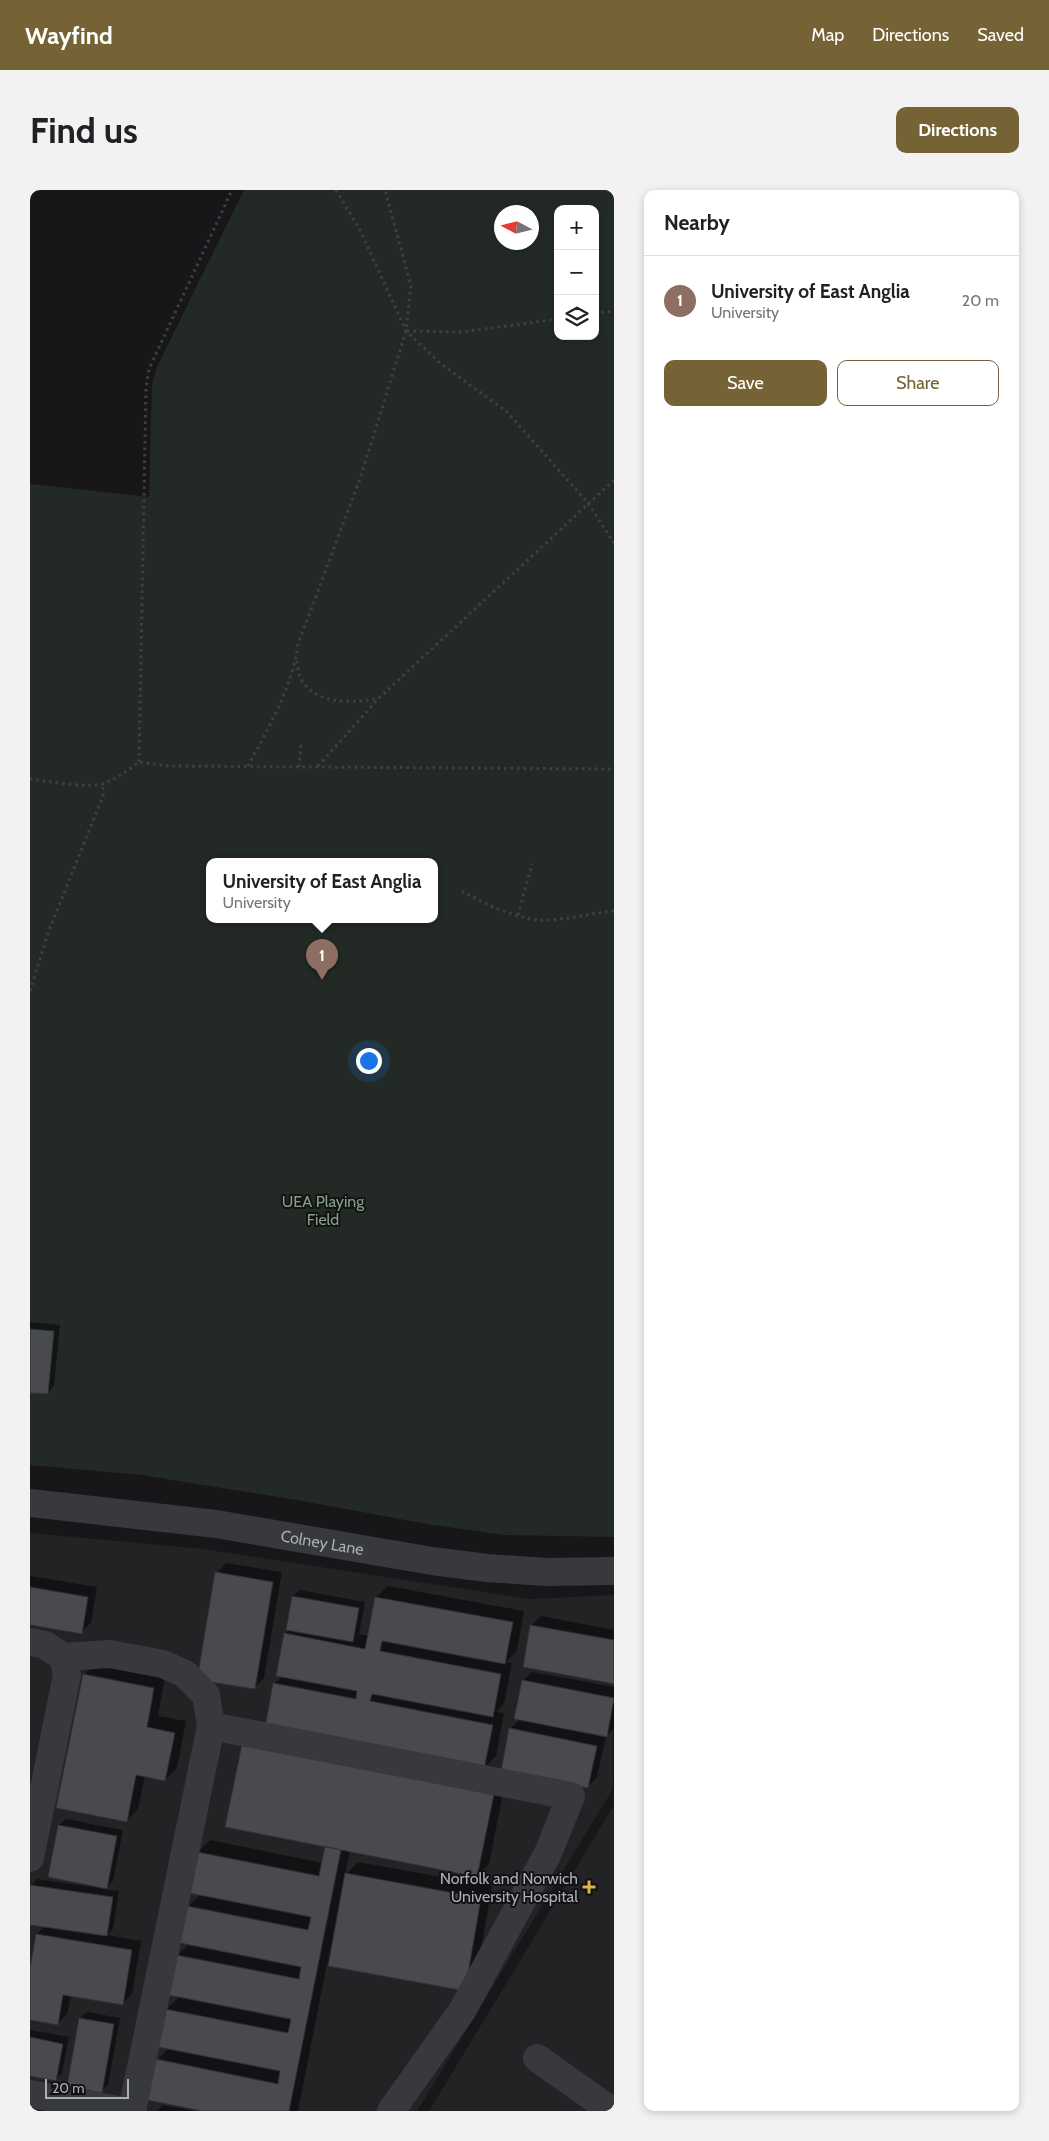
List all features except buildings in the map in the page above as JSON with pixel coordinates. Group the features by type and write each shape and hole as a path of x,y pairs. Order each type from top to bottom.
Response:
{"street":[{"name":"Colney Lane","path":"30,1503 216,1524 432,1561 487,1568 547,1572 614,1571"},
{"path":"30,1642 45,1645 63,1657 110,1654 163,1664 185,1674 206,1696 211,1726 132,2111"},
{"path":"30,1858 67,1675 63,1657"},
{"path":"211,1726 571,1796 548,1852 462,2011 391,2111"},
{"path":"538,2058 602,2104 614,2110"},
{"path":"30,2094 124,2111"}],"path":[{"path":"139,762 146,389 149,369 232,190"},
{"path":"336,190 360,230 406,331 440,364 507,412 588,503 614,543"},
{"path":"248,766 273,718 296,660 298,644 361,476 406,331 411,286 386,190"},
{"path":"599,313 614,311"},
{"path":"406,331 462,332 554,320"},
{"path":"318,766 379,698 614,480"},
{"path":"296,660 300,678 310,691 334,700 358,702 379,698"},
{"path":"299,767 301,743"},
{"path":"30,779 78,785 103,784 139,762 168,766 614,769"},
{"path":"30,991 48,933 104,796 103,784"},
{"path":"518,915 532,864"},
{"path":"462,891 481,901 518,915 547,920 614,911"}],"shaded area":[{"path":"30,1533 203,1549 530,1599 614,1595 613,1789 417,2111 30,2111"},
{"name":"Norfolk and Norwich University Hospital","path":"614,1805 614,2111 429,2111 515,1969"}],"green space":[{"name":"UEA Playing Field","path":"244,190 614,190 614,1537 504,1535 427,1524 303,1501 142,1475 30,1465 30,484 149,497 152,385 156,369"}],"place":[{"name":"University of East Anglia","path":"322,980"},
{"name":"Norfolk and Norwich University Hospital","path":"589,1887"}]}
